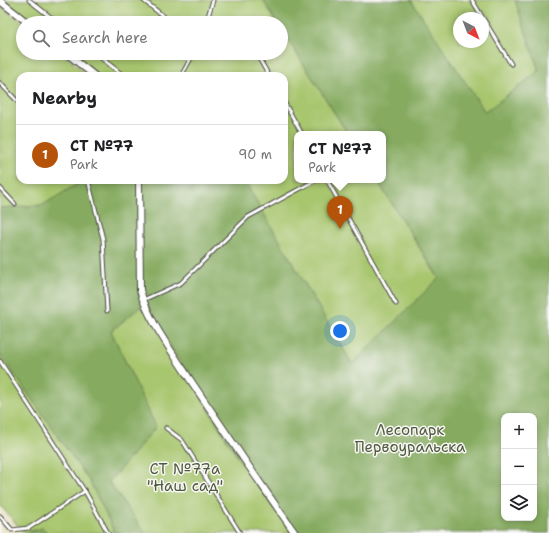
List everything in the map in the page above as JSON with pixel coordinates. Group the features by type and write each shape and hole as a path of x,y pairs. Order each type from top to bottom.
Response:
{"street":[{"path":"0,1 19,16"},
{"path":"75,60 90,72"},
{"path":"139,184 140,290 142,300 165,342 252,473 296,533"}],"lane":[{"path":"29,0 49,16"},
{"path":"143,0 163,16"},
{"path":"208,16 213,0"},
{"path":"472,0 511,64"},
{"path":"104,60 119,72"},
{"path":"183,72 190,60"},
{"path":"260,60 267,72"},
{"path":"0,83 16,100"},
{"path":"288,109 300,131"},
{"path":"142,300 181,283 248,216 310,183"},
{"path":"330,183 396,304"},
{"path":"89,184 103,239 107,311"},
{"path":"0,188 15,204"},
{"path":"0,361 85,491 108,533"},
{"path":"166,428 182,440 240,533"},
{"path":"0,516 12,530 29,528 85,491"}],"green space":[{"path":"0,0 263,0 273,16 22,16"},
{"name":"Лесопарк Первоуральска","path":"263,0 411,0 485,112 539,71 515,0 549,0 549,533 292,533 236,455 145,303 111,331 156,427 109,482 145,533 115,533 90,482 0,354 0,208 43,205 77,184 246,184 352,364 439,278 379,183 386,183 386,131 346,131 288,40 288,16 273,16"},
{"path":"411,0 515,0 539,71 485,112"},
{"path":"0,6 16,17 16,60 70,60 84,72 16,72 16,184 77,184 43,205 0,208"},
{"path":"288,40 346,131 294,131 294,183 379,183 439,279 352,364 246,184 288,184 288,72 92,72 78,60 288,60"},
{"name":"СТ №77а \"Наш сад\"","path":"145,303 236,455 292,533 145,533 109,482 156,427 111,331"},
{"path":"0,354 90,482 115,533 47,533 43,528 24,533 0,505"},
{"path":"43,528 47,533 24,533"}],"place":[{"name":"СТ №77","path":"340,229"}]}
